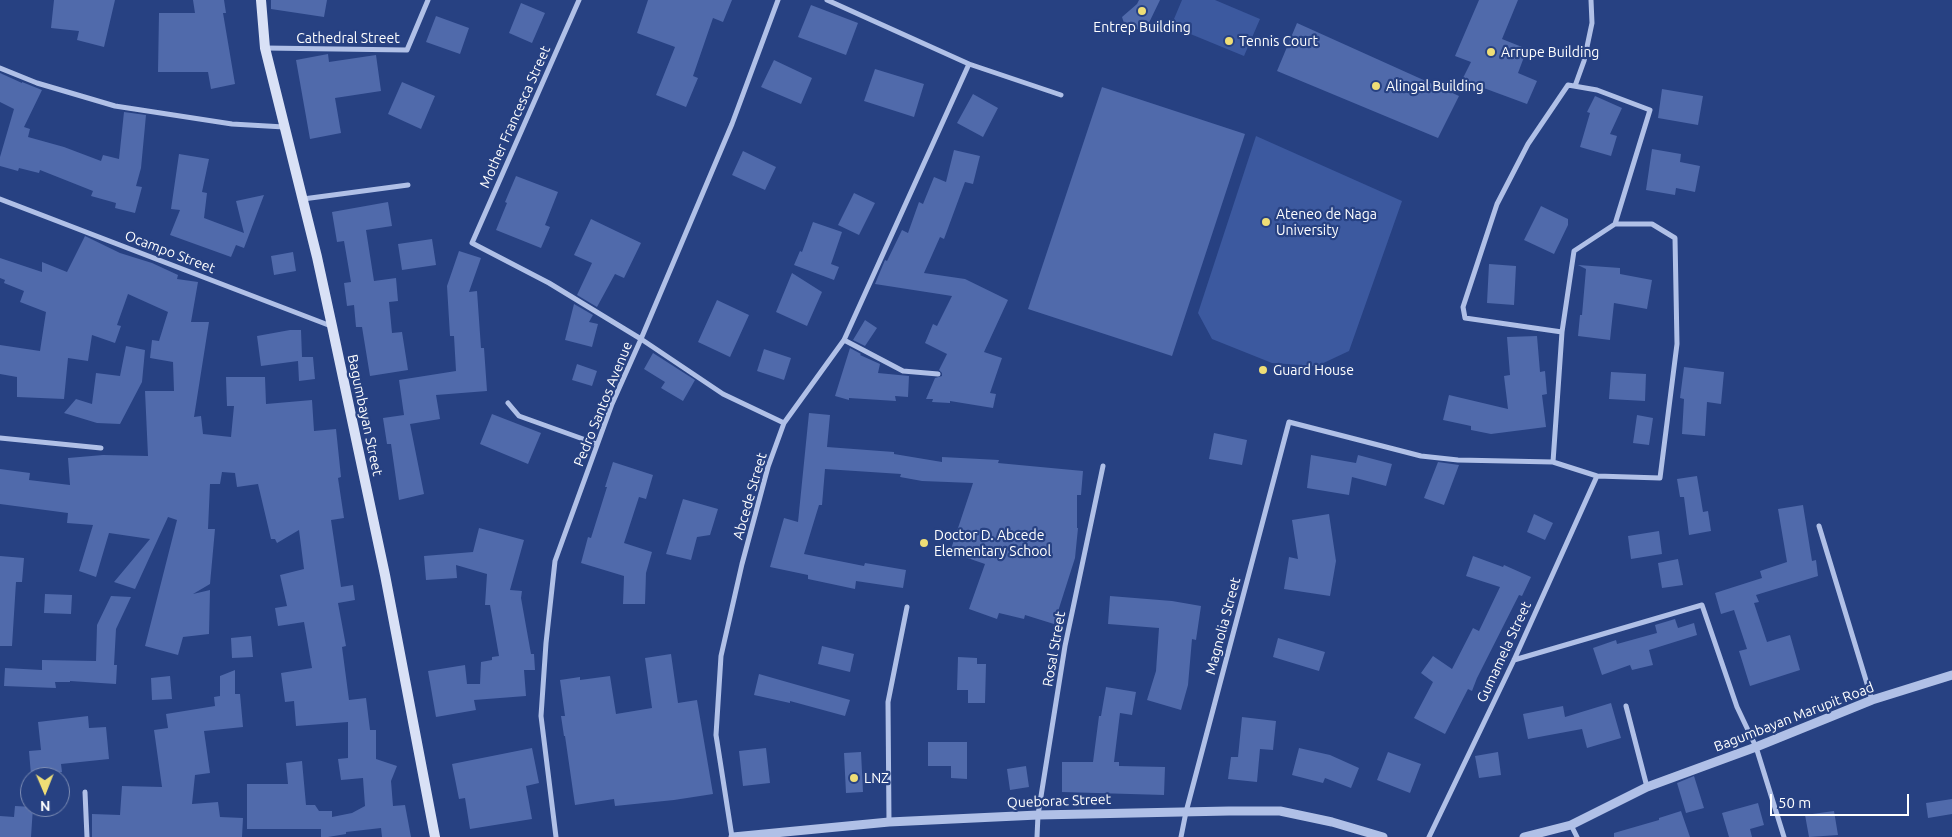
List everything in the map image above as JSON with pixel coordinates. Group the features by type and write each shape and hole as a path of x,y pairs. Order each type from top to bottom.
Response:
{"main road":[{"name":"Bagumbayan Street","path":"261,0 265,48 332,326 385,575 435,837"}],"street":[{"name":"Cathedral Street","path":"265,48 407,50 428,0"},
{"name":"Mother Francesca Street","path":"579,0 472,243 549,283 642,339"},
{"name":"Pedro Santos Avenue","path":"556,837 541,716 546,643 555,561 612,404 642,339 732,124 778,0"},
{"path":"827,0 969,64 1061,95"},
{"path":"1575,86 1584,61 1592,23 1591,0"},
{"name":"Abcede Street","path":"733,837 716,735 722,656 768,467 784,423 844,340 969,64"},
{"path":"0,68 38,83 115,106 232,124 284,127"},
{"path":"1562,332 1465,318 1463,307 1497,204 1528,144 1568,85 1597,90 1650,110 1615,224"},
{"path":"302,200 408,185"},
{"name":"Ocampo Street","path":"0,199 332,326"},
{"path":"1615,224 1652,224 1675,238 1677,344 1660,478 1597,476 1554,462 1562,332 1574,251 1615,224"},
{"path":"642,339 723,394 784,423"},
{"path":"844,340 903,371 938,374"},
{"path":"508,403 519,416 597,444"},
{"name":"Magnolia Street","path":"1181,837 1289,422 1421,456 1458,460 1554,462"},
{"path":"0,438 101,448"},
{"name":"Rosal Street","path":"1037,837 1038,815 1065,646 1103,466"},
{"name":"Gumamela Street","path":"1429,837 1514,660 1597,476"},
{"path":"1819,526 1872,700"},
{"path":"1514,660 1702,605 1737,707 1756,747 1784,837"},
{"path":"889,822 888,702 907,607"},
{"name":"Bagumbayan Marupit Road","path":"1647,787 1756,747 1872,700 1952,675"},
{"path":"1524,837 1571,825 1647,787 1626,706"},
{"path":"86,792 87,837"},
{"name":"Queborac Street","path":"733,837 889,822 1038,815 1280,812 1332,822 1383,837"},
{"path":"1571,825 1577,837"}],"shaded area":[{"name":"Tennis Court","path":"1182,0 1215,0 1260,19 1244,56 1171,26"},
{"path":"1256,136 1402,201 1349,351 1317,366 1272,363 1212,339 1198,313"}],"building":[{"path":"54,0 115,0 104,47 77,40 79,31 51,28"},
{"path":"193,0 224,0 226,13 223,13 235,84 211,89 208,72 158,72 159,13 195,13"},
{"path":"271,0 327,0 324,17 271,9"},
{"path":"648,0 732,0 723,22 713,18 693,76 698,78 686,107 656,95 675,47 637,33"},
{"name":"Entrep Building","path":"1139,0 1160,0 1145,31 1125,26 1122,17"},
{"name":"Arrupe Building","path":"1479,0 1518,0 1502,39 1527,49 1518,73 1537,81 1527,104 1462,80 1471,62 1455,56"},
{"path":"521,3 545,13 532,43 509,33"},
{"path":"811,5 858,23 846,55 798,37"},
{"path":"436,16 469,28 460,54 426,42"},
{"name":"Alingal Building","path":"1297,23 1459,96 1438,138 1277,71"},
{"path":"328,54 329,62 376,55 381,91 335,98 341,133 310,139 296,60"},
{"path":"774,60 812,78 801,104 761,87"},
{"path":"875,69 924,84 914,117 864,101"},
{"path":"0,73 42,90 24,127 30,129 28,137 64,147 101,161 103,155 119,159 124,112 146,115 141,168 136,186 142,187 135,213 115,208 116,203 91,196 93,191 40,170 39,173 19,168 18,171 0,166 0,157 14,109 0,102"},
{"path":"402,82 435,96 421,129 388,114"},
{"path":"1102,87 1245,134 1172,356 1028,309"},
{"path":"1662,89 1703,96 1698,125 1658,118"},
{"path":"973,94 998,108 983,137 957,123"},
{"path":"1595,96 1622,108 1610,134 1617,136 1611,156 1580,147 1590,113 1587,112"},
{"path":"1652,149 1681,154 1680,162 1700,166 1695,192 1676,188 1675,195 1646,190"},
{"path":"954,150 980,156 973,184 965,182 944,239 940,237 924,273 965,279 1008,300 984,352 1002,358 990,393 996,394 993,408 950,401 950,403 932,402 933,399 926,399 935,378 942,376 939,370 947,354 925,343 933,324 937,326 952,296 875,284 885,260 887,261 902,230 908,233 919,202 923,204 934,177 946,182"},
{"path":"743,151 776,167 765,190 732,175"},
{"path":"179,154 209,159 202,192 207,193 204,218 244,233 236,201 264,195 244,248 236,245 231,257 170,235 180,210 171,209"},
{"path":"516,176 558,192 545,225 550,227 541,248 496,230"},
{"path":"854,193 875,203 859,235 838,225"},
{"path":"388,202 392,226 366,230 374,281 396,278 398,301 389,302 392,333 402,332 408,370 370,376 362,327 356,327 354,305 347,306 344,283 351,282 344,241 337,242 332,212"},
{"path":"1541,206 1568,219 1568,225 1554,254 1524,240"},
{"path":"591,219 641,243 624,278 615,274 597,307 577,295 592,263 574,255"},
{"path":"813,222 842,232 831,264 839,267 834,280 794,265 800,251 802,252"},
{"path":"85,236 120,253 152,263 178,275 177,279 198,282 191,322 209,322 194,417 201,416 203,434 231,437 234,406 227,406 226,377 265,377 266,404 312,400 314,431 336,429 341,477 338,478 344,518 331,520 341,587 353,585 355,600 338,603 346,646 342,647 349,700 366,698 370,730 376,730 376,759 397,766 391,781 393,806 405,805 411,837 382,837 381,828 346,832 346,834 328,837 321,837 321,829 247,829 247,784 288,784 286,763 302,761 306,805 315,805 319,811 332,811 332,817 352,813 365,806 363,778 341,780 338,759 348,758 348,722 296,726 294,701 285,702 281,673 312,668 304,622 278,626 275,608 287,606 280,575 304,569 299,530 277,543 275,539 271,539 258,484 237,487 235,473 222,472 220,484 210,484 208,529 215,529 210,584 193,594 210,590 209,634 183,637 178,655 145,646 177,520 168,517 135,589 114,582 150,539 109,533 96,577 79,571 93,525 67,523 68,513 0,504 0,469 30,473 29,480 70,485 68,458 103,455 148,456 145,391 174,391 173,362 150,358 152,340 159,341 168,312 128,294 117,325 121,326 115,343 92,335 88,361 68,358 64,399 17,397 17,377 0,374 0,345 40,351 46,312 20,302 24,291 4,283 5,280 0,278 0,258 42,272 42,262 67,272"},
{"path":"432,239 436,265 402,270 398,244"},
{"path":"459,251 481,258 469,292 477,291 481,348 484,348 487,391 436,395 440,419 410,424 424,494 399,500 391,444 387,444 383,418 404,415 399,380 456,371 454,336 450,336 447,286"},
{"path":"293,252 296,271 274,275 271,256"},
{"path":"1489,264 1516,266 1514,305 1487,303"},
{"path":"1578,265 1620,268 1620,274 1652,280 1647,309 1614,303 1610,340 1578,336 1586,269"},
{"path":"792,273 822,292 807,326 776,312"},
{"path":"717,300 749,315 730,357 698,342"},
{"path":"574,304 593,315 589,322 598,324 592,347 565,340"},
{"path":"865,320 877,328 865,346 853,340"},
{"path":"301,330 302,357 313,357 315,379 299,381 298,361 261,366 257,336"},
{"path":"1537,336 1540,372 1545,371 1547,394 1542,395 1546,427 1491,434 1471,430 1471,426 1443,420 1449,395 1508,409 1504,376 1510,375 1507,337"},
{"path":"126,346 145,350 142,382 120,424 97,423 64,413 76,399 92,404 96,373 120,376"},
{"path":"850,348 880,364 878,373 909,376 908,397 895,396 896,401 849,398 849,400 835,396"},
{"path":"764,349 791,358 784,380 757,371"},
{"path":"653,353 695,380 683,401 661,388 665,382 644,369"},
{"path":"577,364 597,371 592,386 572,380"},
{"path":"1684,367 1724,372 1721,404 1707,402 1705,436 1682,434 1684,399 1680,398"},
{"path":"1611,372 1646,374 1645,401 1609,399"},
{"path":"809,413 830,415 827,447 894,452 894,454 942,462 942,457 999,460 998,463 1083,471 1081,495 1077,495 1078,528 1075,558 1054,624 1025,615 1024,619 999,613 997,619 969,609 985,564 950,552 973,483 922,481 900,477 901,474 825,469 822,505 819,505 804,554 864,566 865,563 906,570 903,588 856,581 855,589 808,579 808,575 770,567 784,518 798,522"},
{"path":"492,414 541,433 528,464 480,444"},
{"path":"1637,415 1653,418 1649,445 1633,443"},
{"path":"1214,433 1247,440 1242,465 1209,459"},
{"path":"1311,455 1356,463 1358,455 1392,464 1386,486 1352,477 1349,495 1307,488"},
{"path":"613,462 653,475 646,499 639,497 624,543 652,552 646,573 645,604 623,604 624,576 581,563 588,537 591,538"},
{"path":"1438,462 1459,465 1444,505 1424,498"},
{"path":"1697,476 1703,512 1708,511 1711,531 1689,535 1684,497 1680,497 1677,479"},
{"path":"683,499 718,509 710,535 697,537 691,560 666,554"},
{"path":"1803,505 1812,561 1816,560 1818,576 1756,595 1759,602 1754,603 1767,642 1790,635 1800,670 1750,686 1739,651 1747,649 1734,610 1721,614 1715,593 1762,578 1760,571 1787,562 1778,509"},
{"path":"1329,514 1336,561 1330,596 1284,589 1289,557 1298,559 1292,520"},
{"path":"1534,514 1553,523 1545,540 1527,532"},
{"path":"479,528 524,540 510,590 522,591 521,598 531,654 534,654 535,670 524,670 526,696 474,700 476,710 436,717 428,671 465,665 467,684 480,684 481,662 492,660 492,657 499,656 490,605 485,605 487,574 456,565 457,578 426,580 424,556 473,552"},
{"path":"1659,531 1662,554 1631,559 1628,536"},
{"path":"0,556 24,558 22,582 16,582 12,646 0,646"},
{"path":"1473,556 1503,567 1504,565 1531,577 1522,596 1519,595 1472,691 1468,689 1445,734 1414,718 1433,682 1421,673 1433,656 1452,669 1473,628 1479,631 1500,587 1466,576"},
{"path":"1678,559 1683,585 1662,588 1658,563"},
{"path":"45,594 72,595 71,614 44,613"},
{"path":"111,596 131,597 116,629 114,665 117,665 116,684 70,681 55,682 56,688 4,686 5,668 42,670 42,660 96,661 97,625"},
{"path":"1110,596 1172,601 1201,606 1196,640 1192,639 1188,685 1181,710 1147,700 1156,671 1159,628 1108,624"},
{"path":"1675,619 1678,628 1694,623 1697,635 1649,650 1653,665 1632,670 1630,665 1602,675 1593,648 1616,640 1617,644 1657,633 1655,625"},
{"path":"251,636 253,657 232,658 231,638"},
{"path":"1278,638 1325,652 1319,671 1273,657"},
{"path":"822,646 854,654 850,672 818,664"},
{"path":"671,654 678,703 697,700 713,794 615,806 614,799 575,805 561,716 565,716 560,680 580,677 580,680 610,676 616,714 652,708 645,658"},
{"path":"958,657 977,658 977,664 986,664 985,703 968,703 968,690 957,690"},
{"path":"235,670 235,694 240,694 243,727 204,731 210,773 195,775 192,804 218,802 220,817 243,818 242,837 92,837 92,814 120,815 122,786 162,787 154,730 168,728 166,714 215,706 214,697 220,696 220,676"},
{"path":"759,674 850,700 845,716 790,701 790,703 754,695"},
{"path":"170,676 172,699 152,700 151,678"},
{"path":"1106,687 1136,692 1132,715 1120,713 1114,762 1119,762 1119,766 1165,767 1164,795 1062,792 1062,762 1093,762 1099,716 1101,716"},
{"path":"1611,703 1621,738 1587,748 1582,729 1528,739 1523,714 1563,706 1565,717"},
{"path":"88,716 89,728 106,727 109,759 61,764 61,767 30,767 29,751 41,750 38,722"},
{"path":"1242,717 1276,721 1273,750 1260,749 1257,782 1228,779 1231,757 1238,757"},
{"path":"928,742 967,742 967,779 951,778 951,766 928,766"},
{"path":"532,748 539,783 526,786 532,819 470,829 465,798 459,799 452,764"},
{"path":"766,748 770,783 743,786 739,751"},
{"path":"1299,748 1330,755 1359,768 1351,788 1325,778 1323,783 1292,775"},
{"path":"861,752 863,792 846,793 844,753"},
{"path":"1388,752 1421,764 1410,793 1377,780"},
{"path":"1498,752 1501,775 1479,778 1475,756"},
{"path":"1026,766 1029,787 1010,790 1007,769"},
{"path":"1694,776 1704,808 1686,813 1677,783"},
{"path":"1952,799 1952,814 1928,818 1926,803"},
{"path":"1758,803 1764,825 1750,829 1752,837 1729,837 1722,813"},
{"path":"15,806 20,806 20,817 32,817 31,837 0,837 0,816 14,817"},
{"path":"1681,811 1690,837 1614,837 1614,833 1659,820 1659,818"},
{"path":"1834,811 1838,835 1809,837 1805,815"}],"place":[{"name":"Entrep Building","path":"1142,11"},
{"name":"Tennis Court","path":"1229,41"},
{"name":"Arrupe Building","path":"1491,52"},
{"name":"Alingal Building","path":"1376,86"},
{"name":"Ateneo de Naga University","path":"1266,222"},
{"name":"Guard House","path":"1263,370"},
{"name":"Doctor D. Abcede Elementary School","path":"924,543"},
{"name":"LNZ","path":"854,778"}]}
